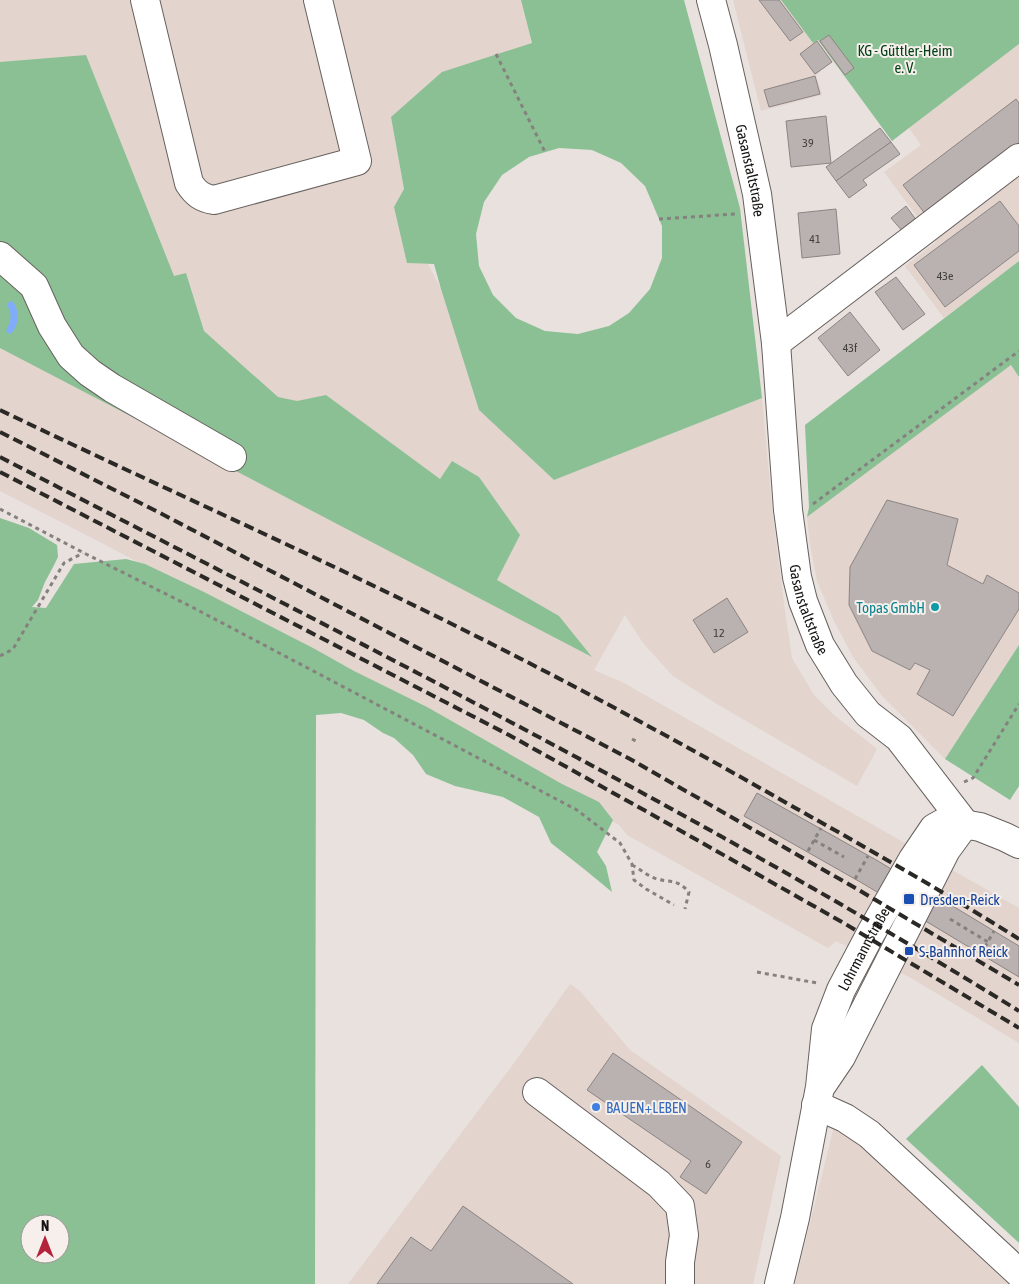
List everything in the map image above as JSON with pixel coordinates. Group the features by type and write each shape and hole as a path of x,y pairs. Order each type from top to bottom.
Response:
{"street":[{"path":"145,0 189,183 196,193 204,198 214,200 357,161 318,0"},
{"name":"Gasanstaltstraße","path":"711,0 757,194 776,344 788,510 802,601 820,645 844,684 868,714 899,738 965,824"},
{"path":"776,344 1019,158"},
{"path":"0,256 34,286 52,326 71,356 90,373 112,388 232,457"},
{"name":"Lohrmannstraße","path":"779,1284 795,1218 818,1096 826,1029 841,990 871,933 913,859 934,828 943,823 951,822 980,826 1019,844"},
{"path":"537,1092 659,1184 680,1206 684,1235 680,1262 680,1284"},
{"path":"818,1096 844,1118 869,1134 1019,1273"}],"path":[{"path":"496,54 546,152"},
{"path":"659,219 741,214"},
{"path":"809,508 1019,351"},
{"path":"0,508 577,810 620,843 632,864 634,880 674,905"},
{"path":"0,656 13,649 64,563 84,553"},
{"path":"960,783 973,778 1019,704"},
{"path":"632,739 636,742"},
{"path":"808,851 821,828"},
{"path":"814,840 844,857"},
{"path":"856,879 868,856"},
{"path":"632,864 655,879 674,881 684,886 689,892 685,909"},
{"path":"950,919 988,942"},
{"path":"981,954 994,931"},
{"path":"757,972 816,983"}],"shaded area":[{"path":"0,0 521,0 532,43 391,117 404,189 407,263 428,264 441,289 479,410 554,480 762,398 773,517 792,658 814,695 834,715 877,749 857,786 673,676 643,643 625,615 594,670 624,683 1019,908 1019,1043 911,978 836,941 828,948 627,835 619,825 549,786 170,579 0,491"},
{"path":"733,0 781,0 813,43 817,40 833,61 816,75 822,95 761,111"},
{"path":"1019,44 1019,261 944,318 905,266 936,242 884,172 921,145 909,128"},
{"path":"1011,365 1019,377 1019,645 945,759 882,696 853,657 834,621 817,581 807,517"},
{"name":"BAUEN+LEBEN","path":"570,984 580,991 630,1050 781,1156 753,1284 348,1284 517,1059"},
{"path":"835,1122 1008,1284 795,1284"}],"green space":[{"path":"521,0 684,0 740,208 762,398 554,480 479,410 434,264 407,263 394,207 404,189 391,117 442,72 532,43","holes":["559,148 592,150 621,163 645,186 662,226 662,258 650,289 629,313 609,326 578,334 545,331 516,318 493,295 479,266 476,234 484,202 502,175 529,157"]},
{"name":"KG - Güttler-Heim e. V.","path":"781,0 1019,0 1019,44 892,141 818,40 813,43"},
{"path":"86,55 174,276 186,273 204,331 278,397 297,401 326,395 440,479 452,461 479,477 520,535 497,580 559,616 592,657 0,348 0,62"},
{"path":"1019,261 1019,377 1011,365 807,517 809,507 805,425"},
{"path":"0,518 29,528 57,545 58,557 38,600 32,607 46,608 74,564 126,559 145,564 204,592 427,707 562,784 599,802 613,820 597,852 606,866 612,892 551,843 539,817 503,797 455,786 426,774 413,755 394,738 364,720 341,713 316,715 315,1284 0,1284"},
{"path":"1019,645 1019,786 1010,800 945,759"},
{"path":"982,1065 1019,1107 1019,1243 906,1139"}],"building":[{"path":"759,0 779,0 803,32 790,41"},
{"path":"829,35 854,68 845,75 820,41"},
{"path":"817,41 832,62 815,74 800,54"},
{"path":"815,76 820,94 769,107 764,90"},
{"path":"1016,99 1019,103 1019,144 926,215 903,185"},
{"path":"826,116 831,163 791,167 786,121"},
{"path":"880,128 891,142 836,181 826,167"},
{"path":"891,142 900,154 863,180 867,185 849,198 836,181"},
{"path":"1000,201 1019,226 1019,251 945,307 914,265"},
{"path":"906,206 917,221 903,232 891,218"},
{"path":"836,209 840,254 802,258 798,213"},
{"path":"896,277 925,314 903,330 875,292"},
{"path":"850,312 880,350 848,376 818,338"},
{"name":"Topas GmbH","path":"887,500 958,519 947,565 983,584 987,575 1019,593 1019,609 953,716 917,694 930,670 915,663 910,670 872,651 849,605 850,567"},
{"path":"727,598 748,632 714,653 693,620"},
{"path":"757,793 878,861 1019,946 1019,977 862,883 744,816"},
{"path":"613,1053 742,1142 706,1194 680,1177 691,1161 587,1090"},
{"path":"463,1206 573,1284 377,1284 411,1237 431,1251"}],"waterway":[{"path":"10,330 14,318 11,305"}],"railway":[{"path":"0,410 356,577 552,675 848,837 1019,939"},
{"path":"0,432 162,514 630,759 857,889 1019,985"},
{"path":"0,457 515,724 642,793 769,863 1019,1011"},
{"path":"0,472 509,735 842,922 1019,1028"}],"place":[{"name":"Topas GmbH","path":"935,607"},
{"name":"Dresden-Reick","path":"909,899"},
{"name":"S-Bahnhof Reick","path":"909,951"},
{"name":"BAUEN+LEBEN","path":"596,1107"}]}
